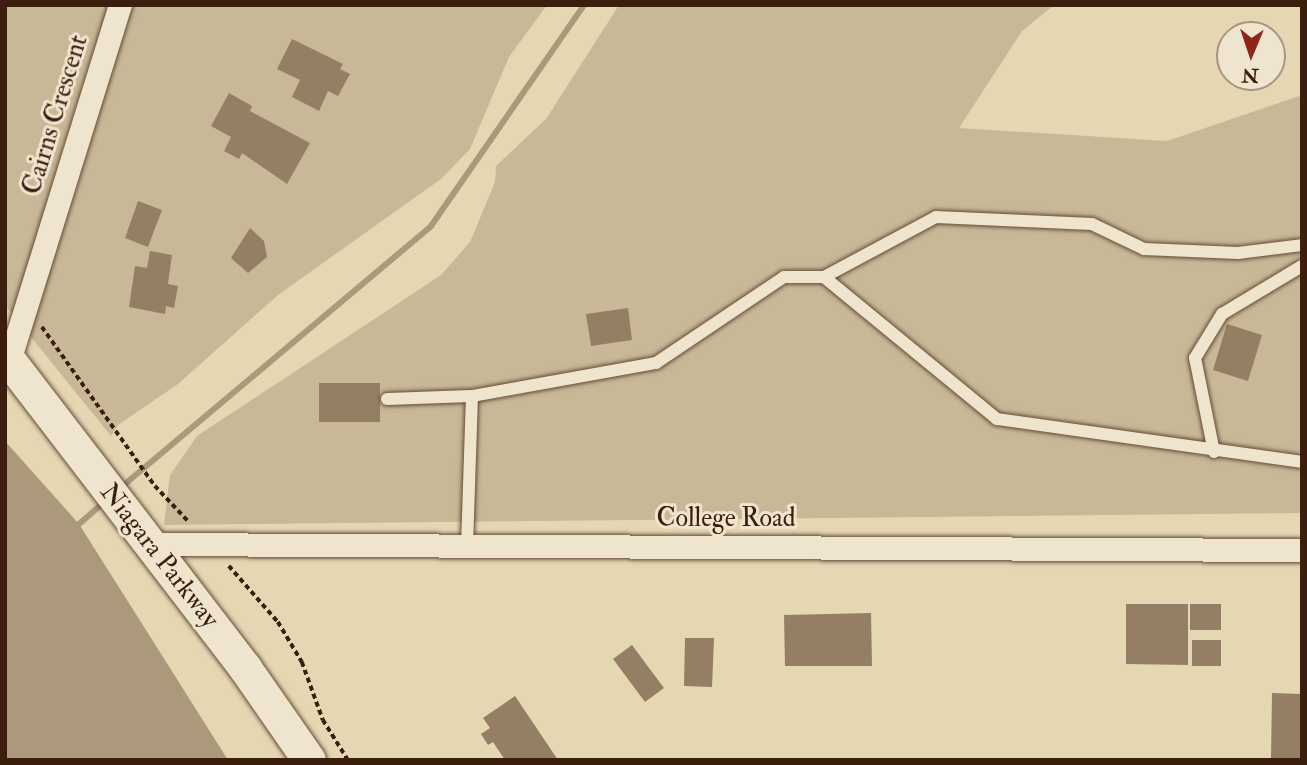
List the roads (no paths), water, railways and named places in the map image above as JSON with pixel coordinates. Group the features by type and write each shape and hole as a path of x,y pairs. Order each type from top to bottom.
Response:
{"main road":[{"name":"Niagara Parkway","path":"7,358 151,544 309,760"}],"street":[{"name":"Cairns Crescent","path":"7,358 26,307 120,5"},
{"name":"College Road","path":"151,544 1302,550"}],"lane":[{"path":"387,399 472,396 656,363 784,277 824,277 936,217 1092,224 1144,249 1238,253 1302,245"},
{"path":"1214,452 1195,358 1222,314 1302,266"},
{"path":"824,277 997,419 1214,452 1302,462"},
{"path":"467,546 472,396"}],"waterway":[{"path":"119,489 431,226 584,5"},
{"path":"79,524 105,501"}]}
